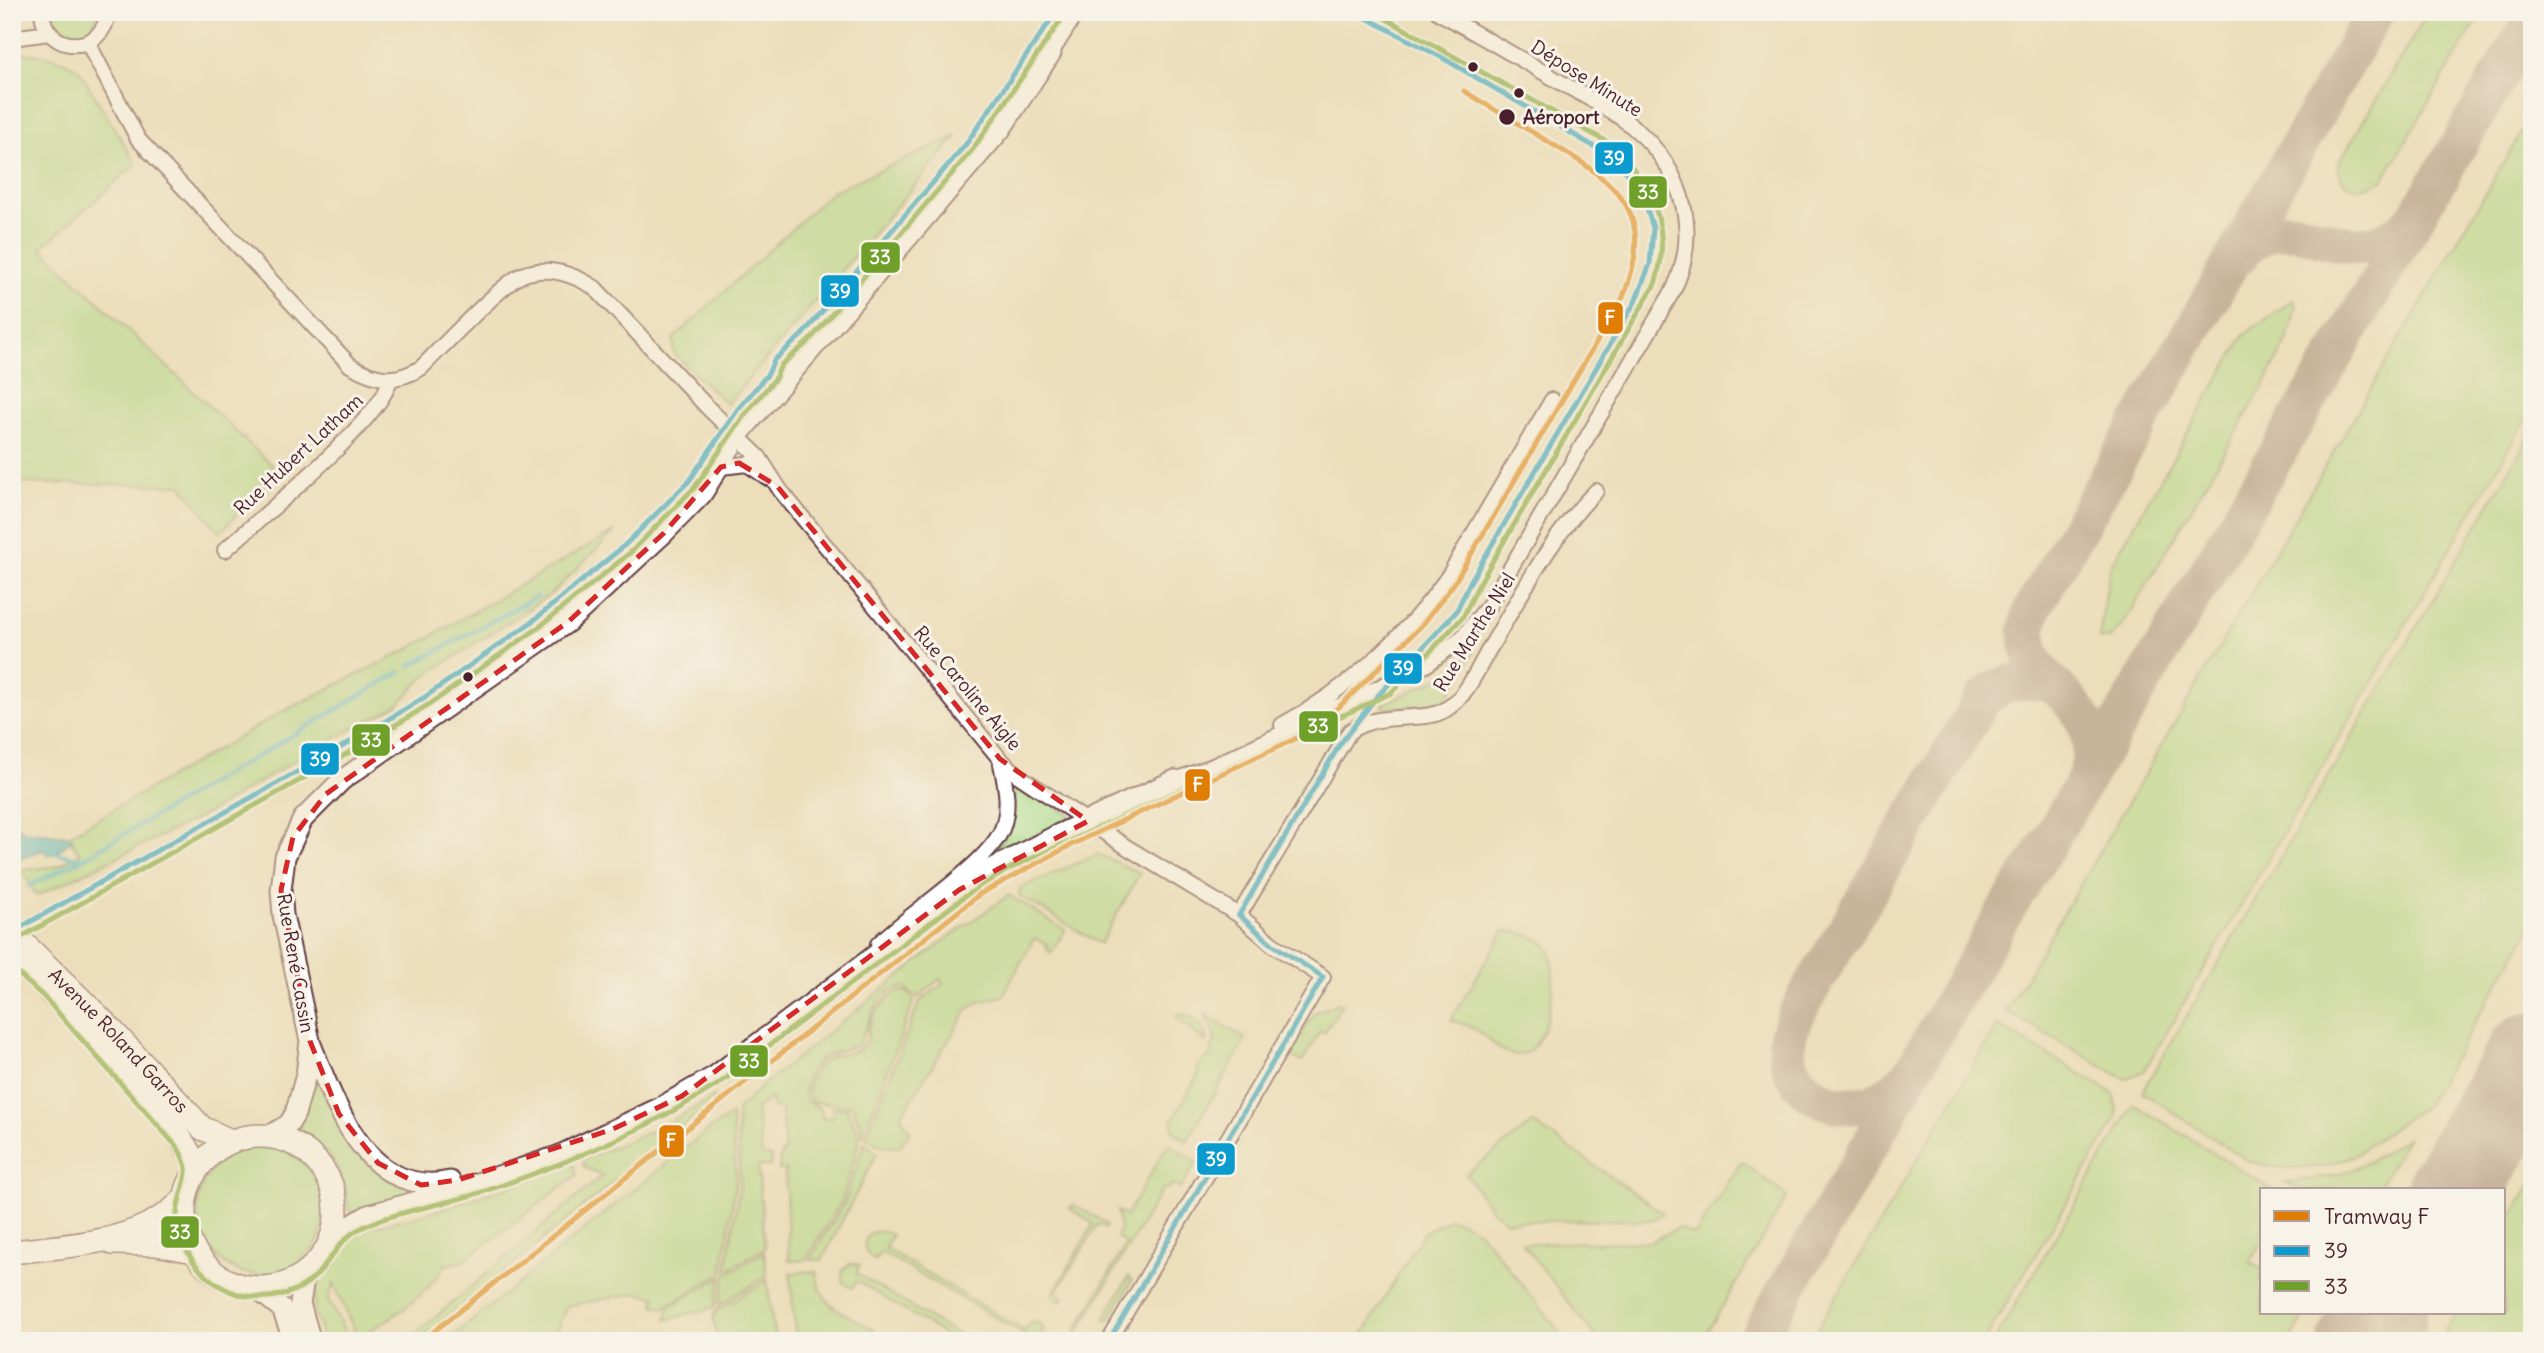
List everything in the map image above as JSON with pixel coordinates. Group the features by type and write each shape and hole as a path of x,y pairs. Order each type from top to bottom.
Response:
{"main road":[{"name":"Avenue Roland Garros","path":"12,932 107,1026 202,1128 231,1141"},
{"name":"Avenue Roland Garros","path":"12,956 51,992 164,1117 186,1143 196,1170"},
{"path":"89,1243 152,1223 174,1209 185,1198 196,1170 211,1153 231,1141 249,1136 269,1136 291,1142 310,1154 325,1171 334,1192 336,1214 332,1237 317,1263 305,1273 282,1285 256,1288 220,1277 194,1251 187,1234 185,1198"},
{"path":"12,1252 89,1243 156,1244 194,1251"}],"street":[{"path":"42,12 49,33 66,45 88,43 102,32 108,12"},
{"path":"1051,53 1077,12"},
{"name":"Dépose Minute","path":"1175,780 1213,766 1426,665 1444,654 1474,626 1567,473 1674,289 1685,265 1686,222 1676,182 1652,146 1623,119 1438,12"},
{"path":"12,38 49,33"},
{"path":"88,43 138,139 350,365 367,375 389,381"},
{"name":"Rue René Cassin","path":"269,1136 289,1124 295,1114 306,1075 310,1041 283,915 281,890 285,857 303,819 342,780 508,666 584,609 664,533 702,494 721,467 738,435 995,136 1051,53"},
{"name":"Rue Caroline Aigle","path":"389,381 405,378 421,368 522,275 551,270 574,275 595,288 710,410 759,457 777,486 1000,759 1019,776 1239,915 1272,944 1323,977 1109,1341"},
{"name":"Rue Hubert Latham","path":"225,550 368,418 388,391 389,381"},
{"path":"332,1237 368,1215 513,1173 558,1156 706,1082 984,873 1175,780 1310,708 1365,668 1406,629 1448,577 1552,400"},
{"path":"721,467 747,464 777,486"},
{"name":"Rue Marthe Niel","path":"1239,915 1350,731 1370,720 1437,713 1450,708 1472,677 1567,520 1595,491"},
{"path":"845,977 896,926 993,844 1003,827 1007,799 1000,759"},
{"path":"12,948 107,1026"},
{"path":"310,1041 339,1114 352,1135 378,1163 410,1182 433,1185 458,1180 553,1146 613,1129"},
{"path":"305,1273 300,1304 311,1341"},
{"path":"256,1288 282,1309 294,1341"}],"highlighted area":[{"path":"739,463 777,486 1000,759 1088,821 959,890 682,1096 613,1129 458,1180 421,1185 378,1163 339,1114 310,1041 281,890 293,837 326,794 568,622 664,533 721,467"}],"green space":[{"path":"51,12 99,12 90,31 75,36 61,31"},
{"path":"2428,12 2482,12 2383,180 2361,188 2347,185 2339,173 2338,164"},
{"path":"12,52 55,58 79,70 136,164 41,248 277,470 220,533 181,485 12,483"},
{"path":"2532,114 2532,409 2144,1071 2125,1079 2006,1011"},
{"path":"957,136 727,404 674,354 673,339 833,191"},
{"path":"2293,300 2296,306 2287,341 2267,380 2123,625 2109,639 2099,639 2110,567 2244,335"},
{"path":"2532,432 2532,926 2427,1104 2352,1157 2322,1167 2282,1168 2250,1162 2142,1092"},
{"path":"615,531 551,594 424,677 398,705 307,753 208,813 37,896 22,870 58,866 80,854 68,836 282,712 409,649"},
{"path":"1475,651 1443,704 1384,708 1383,704 1442,677"},
{"path":"1013,779 1073,817 976,867 996,848 1009,829 1014,807"},
{"path":"1098,854 1140,873 1100,944 1019,895 1020,888"},
{"path":"1009,895 1065,930 1051,953 1046,949 1048,945 1034,938 1003,996 979,1002 968,1009 901,1116 910,1132 899,1147 881,1146 866,1137 920,1001 943,984 940,979 917,998 904,987 885,994 874,1009 859,1044 826,1056 812,1070 806,1082 806,1101 821,1109 823,1119 833,1117 832,1108 847,1108 860,1138 842,1201 805,1260 789,1261 785,1170 779,1170 781,1153 785,1152 781,1108 773,1108 771,1098 756,1109 762,1155 772,1157 770,1166 758,1166 765,1248 726,1270 740,1185 737,1110 763,1085 945,940"},
{"path":"1504,931 1523,934 1543,943 1551,953 1553,964 1552,995 1544,1029 1528,1052 1517,1055 1500,1049 1473,1028 1451,1020"},
{"path":"901,991 907,992 914,1001 863,1135 853,1106 812,1102 809,1083 815,1070 825,1060 863,1046 877,1010 891,996"},
{"path":"1342,1004 1324,1033 1320,1031 1302,1062 1290,1055 1315,1012"},
{"path":"1178,1014 1189,1017 1202,1026 1206,1042 1176,1017"},
{"path":"1206,1015 1246,1039 1187,1141 1173,1131 1172,1121 1199,1073 1197,1066 1211,1055 1215,1037"},
{"path":"1997,1025 2114,1094 2118,1116 1984,1341 1810,1341"},
{"path":"315,1076 340,1124 428,1190 354,1213 348,1210 344,1182 339,1170 327,1154 302,1133 298,1124"},
{"path":"714,1097 715,1100 418,1341 407,1341 602,1176 583,1166 585,1159 659,1128"},
{"path":"2134,1104 2270,1188 2260,1188 2260,1244 2249,1262 2260,1267 2260,1314 2306,1314 2290,1341 1994,1341"},
{"path":"732,1115 736,1181 722,1273 663,1308 654,1305 656,1297 637,1293 567,1306 551,1341 447,1341 703,1134"},
{"path":"1533,1123 1663,1213 1651,1220 1506,1221 1492,1210 1466,1174"},
{"path":"2408,1137 2378,1188 2296,1188 2285,1182 2337,1174 2376,1157"},
{"path":"864,1143 877,1153 822,1260 809,1260 845,1202"},
{"path":"1168,1144 1197,1162 1180,1189 1171,1184 1168,1189 1163,1188 1073,1341 1070,1341 1126,1244 1117,1237 1120,1228 1117,1211 1126,1216"},
{"path":"261,1147 285,1152 306,1166 320,1187 325,1211 320,1235 306,1256 285,1270 261,1275 237,1270 216,1256 202,1235 197,1211 202,1187 216,1166 237,1152"},
{"path":"1742,1161 1787,1197 1702,1341 1599,1341 1522,1243 1650,1242 1678,1228 1695,1235"},
{"path":"574,1165 577,1175 463,1261 445,1265 418,1297 358,1338 334,1284 328,1300 350,1341 324,1341 314,1310 315,1286 345,1243 368,1228 429,1213"},
{"path":"2532,1182 2532,1341 2439,1341 2455,1314 2506,1314 2506,1227"},
{"path":"1074,1205 1107,1224 1106,1228 1098,1224 1057,1291 1064,1298 1060,1302 1052,1296 1093,1224 1070,1208"},
{"path":"1450,1219 1480,1232 1567,1341 1359,1341 1424,1232"},
{"path":"883,1231 892,1235 885,1248 1025,1331 1032,1321 1041,1325 1044,1330 1037,1341 1019,1341 1023,1334 881,1252 875,1260 871,1258 865,1248 867,1237 870,1233"},
{"path":"764,1252 767,1276 719,1305 725,1275"},
{"path":"851,1263 860,1265 856,1273 967,1341 955,1341 857,1281 852,1288 843,1283 842,1271"},
{"path":"816,1271 818,1284 829,1302 844,1314 875,1330 871,1341 796,1341 790,1273"},
{"path":"1129,1276 1132,1281 1108,1321 1104,1319"},
{"path":"721,1277 715,1307 666,1320 669,1307"},
{"path":"767,1280 775,1341 718,1341 713,1318 716,1311"}],"water":[{"path":"12,819 23,831 68,836 73,840 51,855 42,850 12,862"}],"waterway":[{"path":"410,666 538,596"},
{"path":"29,886 82,859 400,672"},
{"path":"48,851 81,859"}],"taxiway":[{"path":"2086,777 2091,748 2086,725 2074,706 2032,657 2028,635 2033,608 2375,12"},
{"path":"1756,1341 2004,913 2050,840 2532,20"},
{"path":"2238,257 2258,238 2279,231 2299,232 2341,243 2363,245 2387,240 2411,222"},
{"path":"1906,1079 1894,1090 1870,1103 1841,1105 1828,1102 1815,1096 1796,1077 1787,1050 1791,1028 1807,995 1983,699 1999,688 2015,682 2051,684"}],"runway":[{"path":"2455,1188 2532,1059"},
{"path":"2365,1341 2380,1314"}],"tram line":[{"name":"F","path":"422,1341 980,894 1073,844 1295,739 1339,707 1423,624 1453,585 1623,297 1636,243 1633,222 1625,204 1613,188 1576,159 1464,91"}],"transit line":[{"name":"39","path":"12,932 361,736 425,697 533,621 625,545 689,481 738,409 768,374 774,360 802,335 966,144 1056,12"},
{"name":"39","path":"1239,915 1340,744 1374,700 1456,612 1470,582 1635,302 1650,264 1653,228 1642,193 1617,160 1441,57 1355,12"},
{"name":"33","path":"12,968 45,998 178,1148 186,1173 177,1220 182,1241 192,1260 205,1275 221,1287 240,1295 280,1295 310,1281 344,1241 361,1228 390,1217 479,1193 541,1171 603,1146 692,1100 720,1083 964,897 1009,869 1391,693 1463,617 1478,586 1655,284 1661,244 1660,225 1647,190 1637,173 1609,143 1374,12"},
{"name":"33","path":"16,940 366,743 430,704 538,628 631,552 695,487 745,414 775,379 781,365 809,341 973,149 1063,17"},
{"name":"39","path":"1239,915 1272,944 1323,977"},
{"name":"39","path":"1109,1341 1323,977"}],"place":[{"name":"Aéroport","path":"1507,117"}]}
